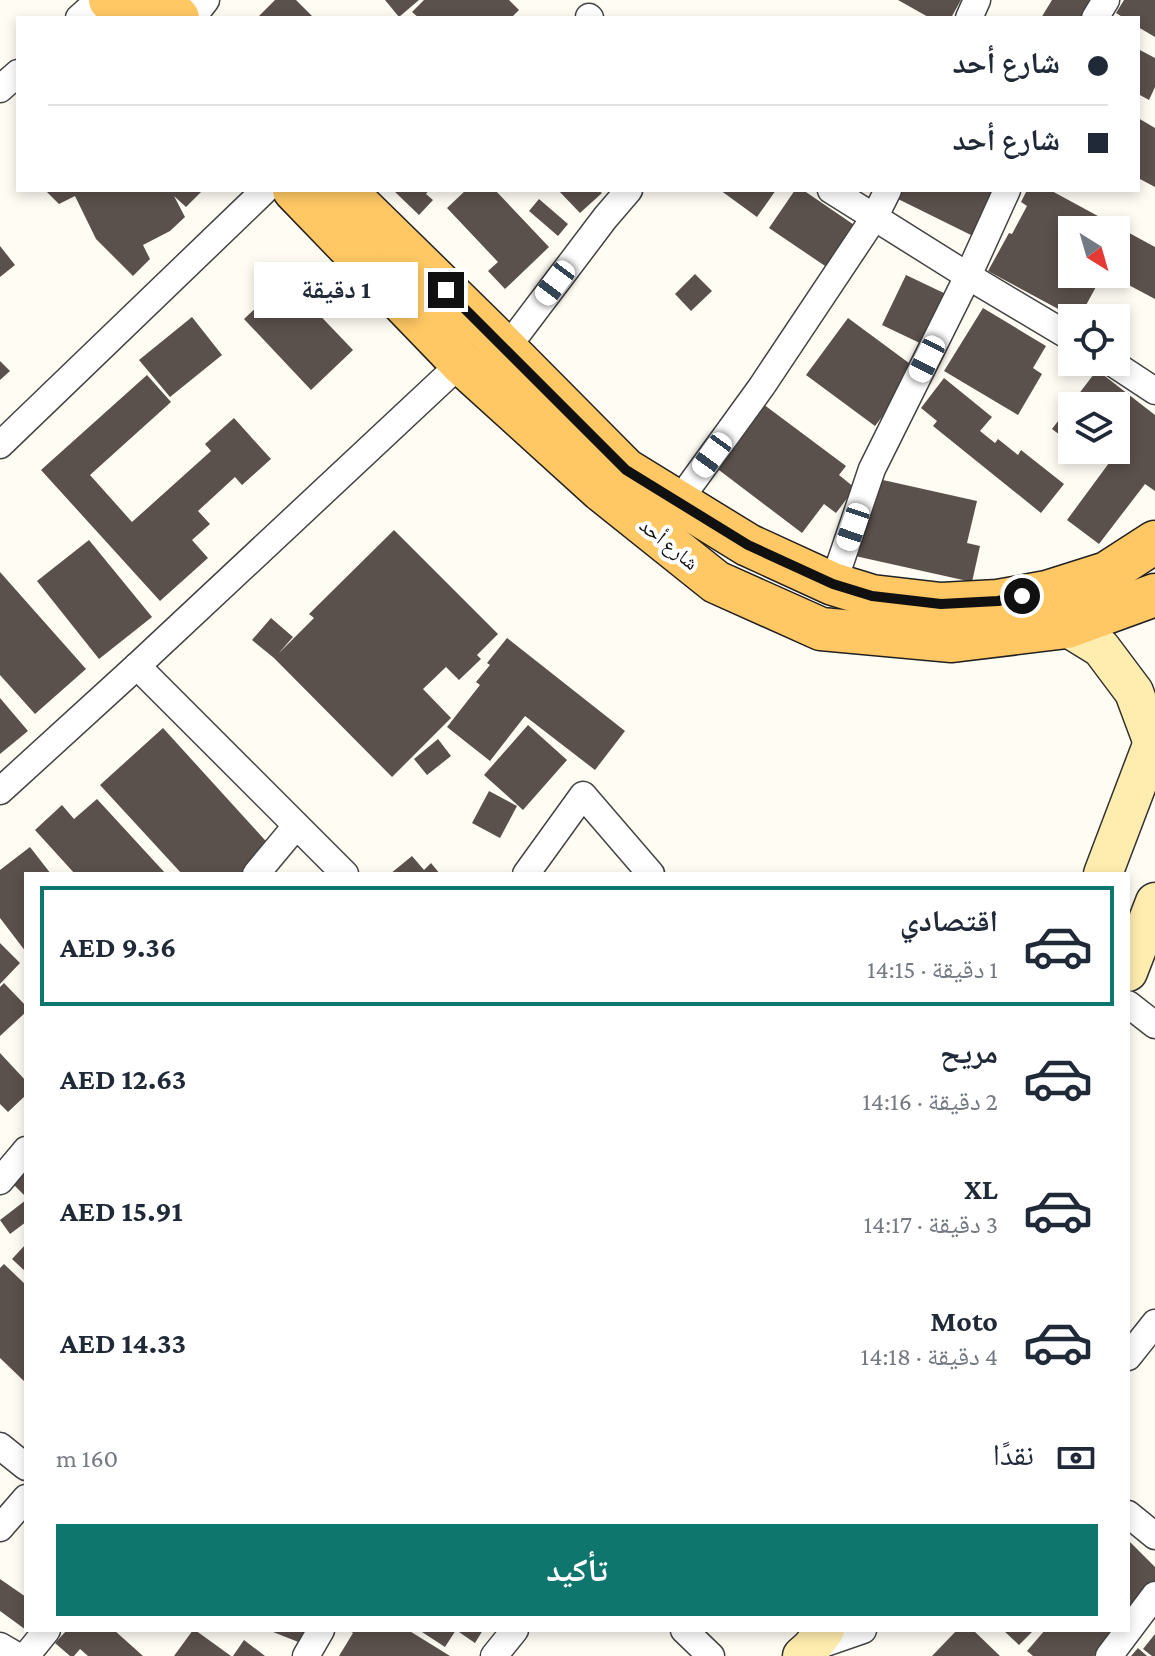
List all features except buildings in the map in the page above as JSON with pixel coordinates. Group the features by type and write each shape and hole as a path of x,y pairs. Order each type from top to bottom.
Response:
{"main road":[{"path":"110,0 126,16"},
{"path":"161,0 176,16"},
{"name":"شارع أحد","path":"296,192 461,363 601,490 716,582 821,629 952,641 1067,627 1155,595"},
{"name":"شارع أحد","path":"346,192 626,470 748,545 833,584 872,596 941,604 998,601 1047,592 1107,573 1155,542"}],"street":[{"path":"81,16 99,0"},
{"path":"194,16 206,0"},
{"path":"0,89 16,75"},
{"path":"0,445 263,192"},
{"path":"506,349 627,192"},
{"path":"834,192 1058,330"},
{"path":"678,502 762,386 874,218 887,192"},
{"path":"833,584 872,469 1006,192"},
{"path":"0,791 461,363"},
{"path":"1130,375 1155,391"},
{"path":"1067,627 1101,648 1134,692 1154,740 1104,872"},
{"path":"137,666 343,872"},
{"path":"527,872 583,795 649,872"},
{"path":"258,872 296,826"},
{"path":"1130,967 1155,902"},
{"path":"1130,1006 1155,1025"},
{"path":"0,1181 24,1152"},
{"path":"1130,1354 1155,1323"},
{"path":"0,1446 24,1465"},
{"path":"0,1528 24,1500"},
{"path":"1130,1516 1155,1536"},
{"path":"1130,1628 1155,1595"},
{"path":"26,1656 45,1632"},
{"path":"306,1656 320,1632"},
{"path":"494,1656 513,1632"},
{"path":"686,1632 711,1656"},
{"path":"814,1641 854,1632"},
{"path":"1109,1656 1127,1632"},
{"path":"0,1646 17,1656"}],"route":[{"path":"446,290 626,470 748,545 833,584 872,596 941,604 998,601 1022,596"}]}
